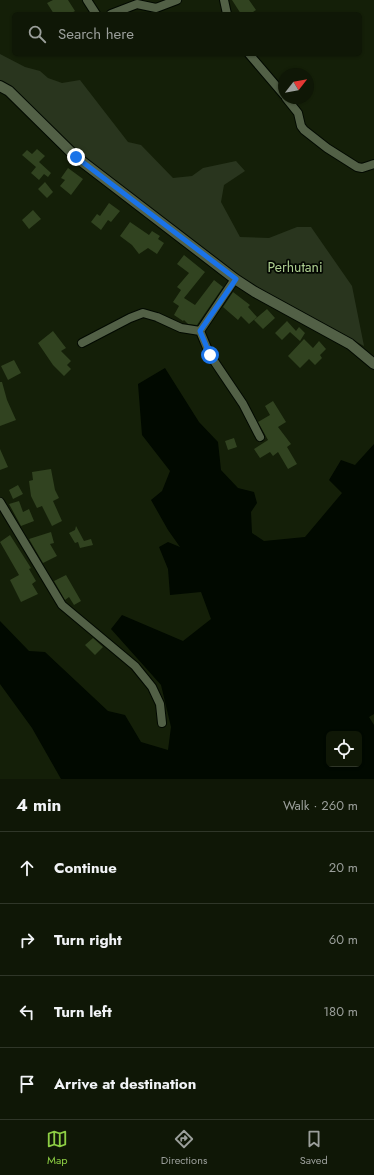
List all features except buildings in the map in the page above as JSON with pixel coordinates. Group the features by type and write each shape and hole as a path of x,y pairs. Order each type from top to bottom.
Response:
{"street":[{"path":"87,0 95,12"},
{"path":"116,12 137,4 156,8 177,0"},
{"path":"224,0 227,12"},
{"path":"251,56 278,89"},
{"path":"0,86 9,92 76,157 236,279 255,292 350,344 374,364"},
{"path":"291,104 298,113 301,126 327,148 357,167 362,168 374,164"},
{"path":"200,331 236,279"},
{"path":"82,343 130,318 143,313 157,317 181,328 200,331"},
{"path":"200,331 210,355 243,404 260,437"},
{"path":"0,502 62,605 135,666 148,682 160,704 162,723"}],"green space":[{"name":"Perhutani","path":"0,54 25,67 40,71 48,78 62,83 80,80 128,142 141,145 173,178 192,176 203,168 236,161 245,171 224,185 221,202 240,237 269,238 297,227 311,227 352,286 364,346 242,279 78,154 0,85"}],"shaded area":[{"path":"165,368 199,422 218,442 221,470 238,488 254,492 257,503 251,512 252,533 264,541 305,537 342,493 329,480 341,460 355,465 374,444 374,714 369,717 374,725 374,779 61,779 32,728 0,684 0,621 29,651 45,652 108,711 125,715 141,742 168,750 171,727 161,685 111,629 122,615 183,641 211,619 201,592 170,595 168,569 159,547 168,542 180,547 168,530 151,500 162,491 170,471 142,435 138,384"}],"route":[{"path":"76,157 116,190 236,279 200,331 210,355"}]}
